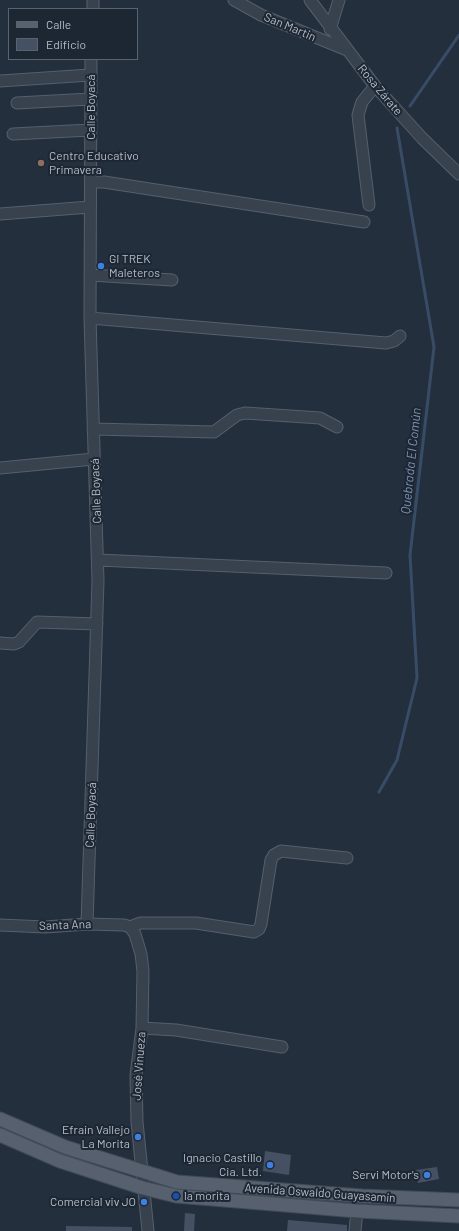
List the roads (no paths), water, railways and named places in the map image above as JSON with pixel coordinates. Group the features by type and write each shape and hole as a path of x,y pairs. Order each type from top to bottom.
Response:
{"main road":[{"name":"Avenida Oswaldo Guayasamín","path":"0,1119 65,1147 177,1182 362,1196 459,1200"},
{"name":"Avenida Oswaldo Guayasamín","path":"0,1136 60,1161 143,1188 176,1196 357,1211 459,1216"}],"street":[{"name":"San Martin","path":"234,0 261,15 347,51"},
{"name":"Rosa Zárate","path":"310,0 330,29 375,86 422,138 459,174"},
{"path":"330,29 339,0"},
{"name":"Calle Boyacá","path":"87,924 98,560 90,318 90,207 92,182 90,130 91,60"},
{"path":"0,81 90,75"},
{"path":"369,205 358,115 362,102 375,86"},
{"path":"17,103 90,98"},
{"path":"13,134 90,130"},
{"path":"92,182 104,182 364,222"},
{"path":"0,214 90,207"},
{"path":"90,275 172,280"},
{"path":"90,318 386,343 394,341 400,336"},
{"path":"93,429 214,432 238,415 245,413 320,418 336,427"},
{"path":"0,468 94,459"},
{"path":"98,560 386,573"},
{"path":"0,644 14,644 19,642 38,622 97,624"},
{"name":"Santa Ana","path":"0,924 45,927 87,924 124,925 130,927 140,923 196,923 254,932 260,929 271,860 274,855 281,851 347,858"},
{"name":"José Vinueza","path":"130,927 137,940 142,960 142,1028 136,1075 137,1122 148,1231"},
{"path":"142,1028 176,1030 282,1048"},
{"path":"355,1231 357,1211"}],"waterway":[{"name":"Quebrada El Común","path":"410,106 459,35"},
{"name":"Quebrada El Común","path":"379,792 397,760 417,678 410,555 434,347 397,128"}],"place":[{"name":"Centro Educativo Primavera","path":"41,163"},
{"name":"GI TREK Maleteros","path":"101,266"},
{"name":"Efrain Vallejo La Morita","path":"138,1137"},
{"name":"Ignacio Castillo Cia. Ltd.","path":"270,1165"},
{"name":"Servi Motor's","path":"427,1175"},
{"name":"la morita","path":"176,1196"},
{"name":"Comercial viv JO","path":"144,1202"}]}
